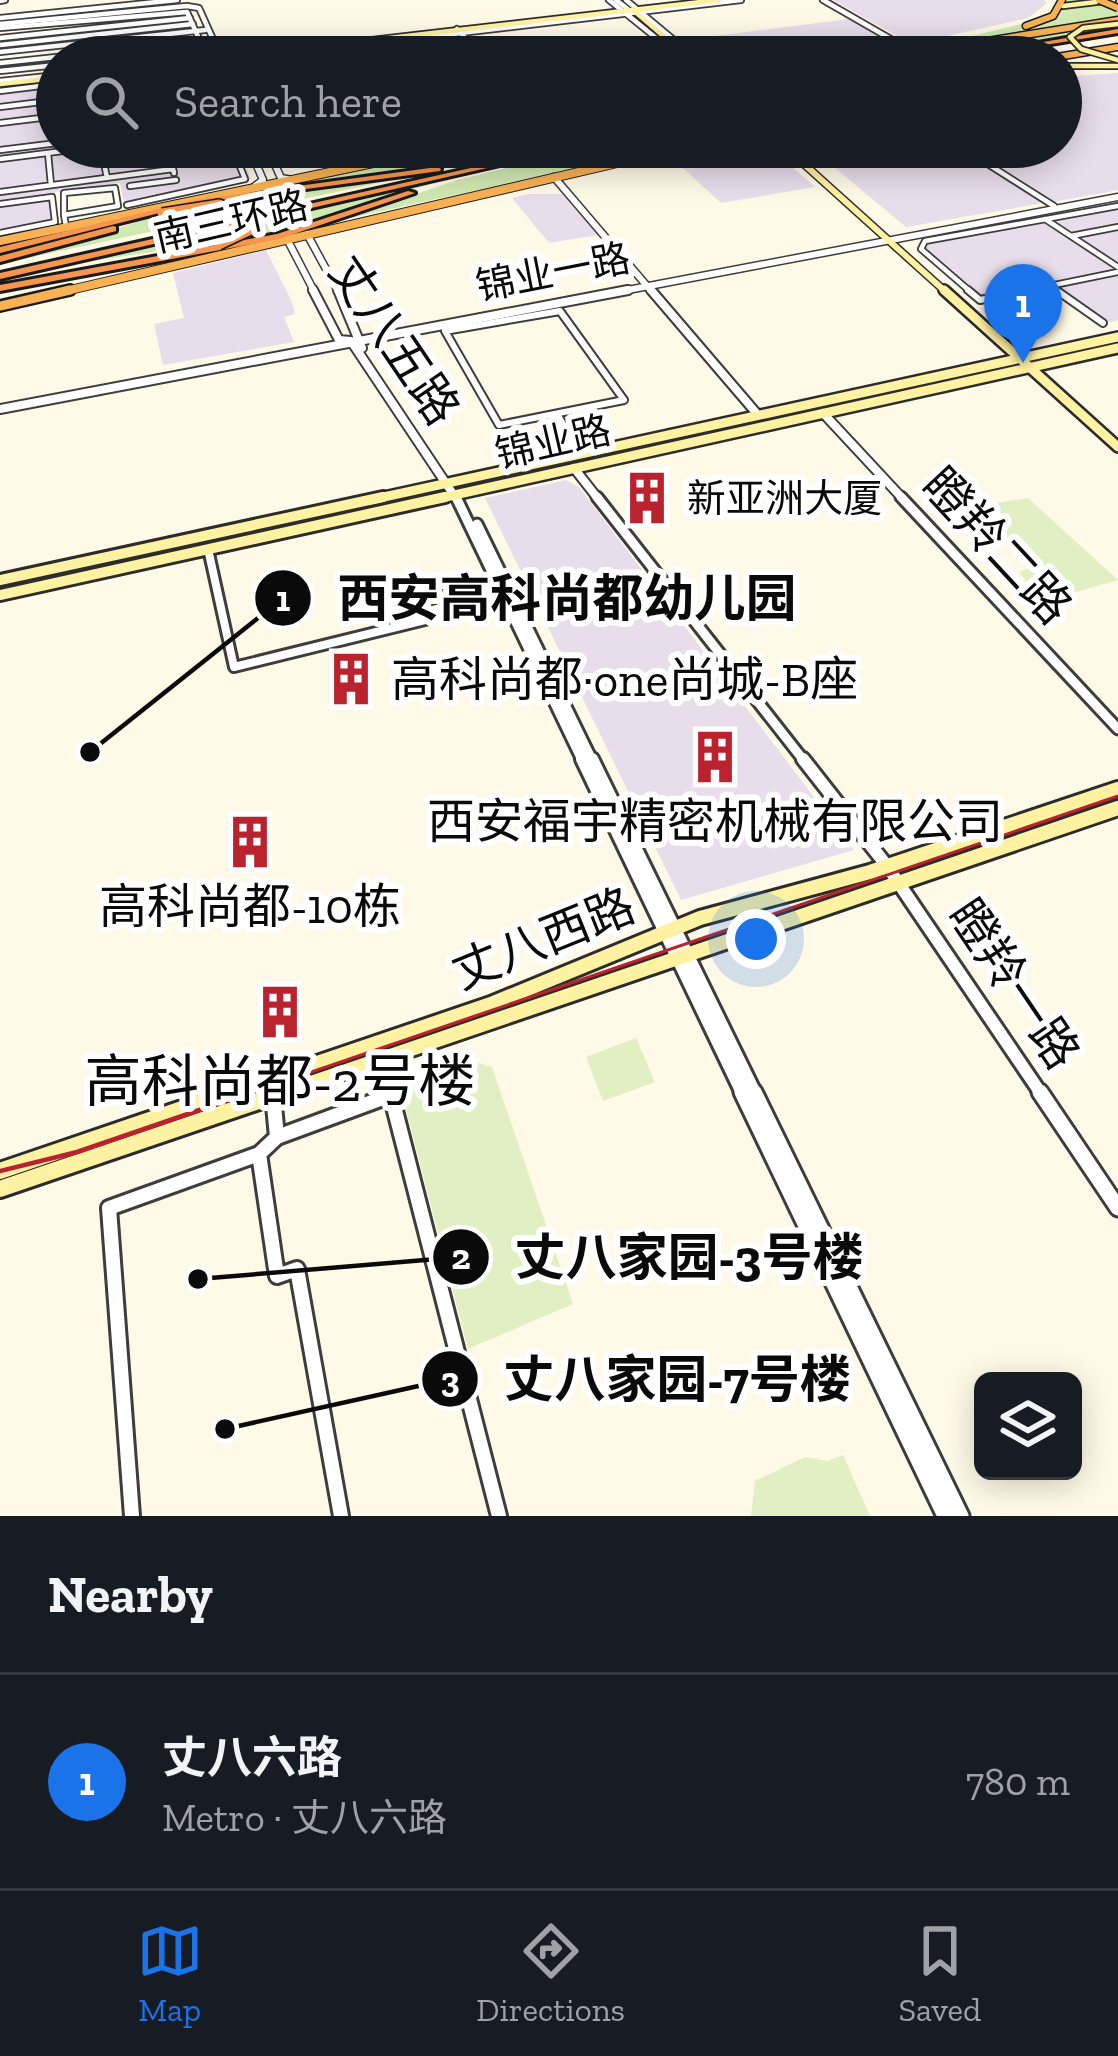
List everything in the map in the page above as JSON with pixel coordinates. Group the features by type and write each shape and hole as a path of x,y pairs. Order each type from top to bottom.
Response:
{"highway":[{"path":"1099,0 1115,3"},
{"path":"977,36 1032,24 1062,3"},
{"path":"1049,36 1118,27"},
{"path":"1071,36 1118,27"},
{"path":"1077,36 1118,27"},
{"path":"1082,53 1118,47"},
{"name":"南三环路","path":"0,247 65,226 349,168"},
{"path":"0,247 217,198 446,168"},
{"path":"0,279 40,262 469,168"},
{"path":"0,279 473,168"},
{"path":"0,279 14,285 217,247 342,218 492,168"},
{"name":"南三环路","path":"0,306 594,168"},
{"path":"0,279 217,247 251,230 253,216 219,204 158,213"},
{"path":"174,255 202,249"}],"main road":[{"path":"632,11 718,0"},
{"path":"416,36 729,0"},
{"path":"1062,3 1115,3"},
{"path":"632,11 662,36"},
{"path":"1071,36 1082,28 1118,27"},
{"path":"411,36 459,31"},
{"path":"1082,49 1118,63"},
{"path":"0,54 36,66"},
{"path":"1082,65 1118,63"},
{"path":"810,168 1118,443"},
{"path":"812,168 859,207"},
{"path":"813,168 888,237"},
{"path":"835,189 847,203"},
{"name":"锦业路","path":"0,580 574,468 823,413 1118,337"},
{"name":"锦业路","path":"0,595 208,549 569,455 1027,362 1118,348"},
{"name":"丈八西路","path":"0,1171 491,1004 669,931 887,866 1118,789"},
{"name":"丈八西路","path":"0,1190 1118,808"}],"street":[{"path":"41,36 123,0"},
{"path":"59,36 177,0"},
{"path":"618,0 662,36"},
{"path":"632,11 705,0"},
{"path":"632,11 741,0"},
{"path":"824,0 887,36"},
{"path":"196,30 200,8 212,36"},
{"path":"196,30 196,9 208,36"},
{"path":"163,36 196,30"},
{"path":"163,36 196,30"},
{"path":"163,36 196,30"},
{"path":"163,36 196,30"},
{"path":"107,36 205,30"},
{"path":"420,36 459,31 464,36"},
{"path":"0,54 36,38"},
{"path":"0,54 36,43"},
{"path":"0,54 36,47"},
{"path":"0,54 36,48"},
{"path":"0,54 36,48"},
{"path":"0,54 36,48"},
{"path":"0,54 36,48"},
{"path":"0,54 36,48"},
{"path":"0,54 15,89 15,105"},
{"path":"15,89 36,81"},
{"path":"0,107 36,102"},
{"path":"0,123 36,119"},
{"path":"0,150 36,146"},
{"path":"0,159 36,154"},
{"path":"49,168 51,185"},
{"path":"104,168 107,178"},
{"path":"179,190 245,179 241,168"},
{"path":"256,186 263,181 258,168"},
{"path":"276,168 281,178 292,180"},
{"path":"994,168 1054,206"},
{"path":"0,192 173,169 180,194 127,205"},
{"path":"554,177 758,415"},
{"path":"130,186 176,180"},
{"path":"64,214 118,206 115,188 64,193 64,214 65,226"},
{"name":"锦业一路","path":"0,407 1118,196"},
{"name":"锦业一路","path":"888,237 1118,196"},
{"path":"0,204 52,197 55,222 0,247"},
{"path":"1118,206 926,241 921,249 980,300 1118,270"},
{"path":"1045,219 1118,270"},
{"path":"1071,236 1118,227"},
{"name":"丈八五路","path":"307,234 352,316 351,340"},
{"name":"丈八五路","path":"287,239 330,322 351,340 454,488 945,1516"},
{"path":"1050,286 1102,323"},
{"path":"560,310 624,400 557,414 500,425 446,331 560,310"},
{"path":"330,322 352,316"},
{"name":"瞪羚二路","path":"823,413 1118,729"},
{"path":"557,414 569,434 560,440 569,455"},
{"name":"瞪羚一路","path":"574,468 887,866 1118,1208"},
{"name":"丈八五路","path":"454,488 669,931"},
{"path":"208,549 234,667 429,619 423,601 497,583"},
{"name":"丈八五路","path":"682,958 962,1516"},
{"path":"273,1095 277,1137"},
{"path":"132,1516 109,1208 259,1154 277,1137 392,1095 500,1516"},
{"path":"259,1154 277,1276 296,1269 341,1516"}],"shaded area":[{"path":"833,0 1047,3 1028,18 947,36 897,36"},
{"path":"849,19 878,36 715,36"},
{"path":"1118,73 1118,190 1053,202 1000,168 1082,168 1082,76"},
{"path":"36,84 36,168 247,168 251,179 125,206 120,183 55,192 58,222 0,235 0,88"},
{"path":"683,168 794,168 815,187 721,203"},
{"path":"835,168 1000,168 1049,202 906,227"},
{"path":"562,194 598,235 549,243 512,198"},
{"path":"1118,202 1118,320 1099,325 1048,288 978,302 916,248 922,238"},
{"path":"266,250 291,300 295,314 284,317 294,342 163,365 154,324 184,318 173,273"},
{"path":"566,480 579,487 854,850 681,900 485,498"}],"green space":[{"path":"1065,0 1118,0 1118,29 1076,36 973,36 1058,15"},
{"path":"360,168 427,168 305,185 303,180"},
{"path":"506,168 576,168 337,221"},
{"path":"415,175 0,264 170,212 298,181 308,192"},
{"path":"430,182 271,234 59,266"},
{"path":"1028,498 1118,580 1058,597 1050,589 1035,593 1019,572 1029,568 986,526 975,528 952,510"},
{"path":"636,1038 655,1082 603,1101 586,1057"},
{"path":"472,1061 492,1067 573,1304 468,1349 400,1086"},
{"path":"843,1455 870,1516 751,1516 755,1481 805,1457 828,1461"}],"tram line":[{"path":"244,1095 1118,796"},
{"path":"0,1171 77,1152 252,1092"}],"place":[{"name":"丈八六路","path":"1023,363"},
{"name":"新亚洲大厦","path":"647,498"},
{"name":"高科尚都·one尚城-B座","path":"351,679"},
{"name":"西安高科尚都幼儿园","path":"90,752"},
{"name":"西安福宇精密机械有限公司","path":"715,757"},
{"name":"高科尚都-10栋","path":"250,842"},
{"name":"高科尚都-2号楼","path":"280,1012"},
{"name":"丈八家园-3号楼","path":"198,1279"},
{"name":"丈八家园-7号楼","path":"225,1429"}]}
